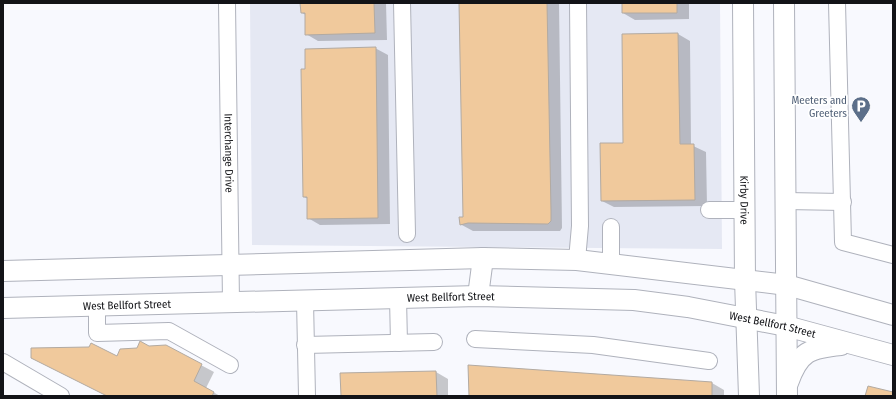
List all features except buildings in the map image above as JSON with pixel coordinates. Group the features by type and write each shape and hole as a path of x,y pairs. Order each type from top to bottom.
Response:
{"main road":[{"name":"Kirby Drive","path":"742,3 745,280 748,396"},
{"path":"784,3 787,392"},
{"path":"478,296 483,258"},
{"path":"3,271 483,258 577,260 787,285 893,315"},
{"name":"West Bellfort Street","path":"3,308 478,296 634,300 688,307 786,326 893,356"},
{"path":"787,392 794,366 805,354 818,347 851,344"}],"street":[{"name":"Interchange Drive","path":"227,3 231,302"},
{"path":"402,3 407,234"},
{"path":"577,260 580,226 578,3"},
{"path":"836,3 843,242 893,255"},
{"path":"786,201 843,202"},
{"path":"709,210 744,210"},
{"path":"611,227 611,264"},
{"path":"398,298 399,343"},
{"path":"305,301 306,395"},
{"path":"97,306 97,333 169,331 230,365"},
{"path":"475,339 593,346 709,361"},
{"path":"306,346 434,342"},
{"path":"3,362 61,396"}],"shaded area":[{"path":"250,3 720,3 722,249 252,245"}],"place":[{"name":"Meeters and Greeters","path":"861,123"}]}
